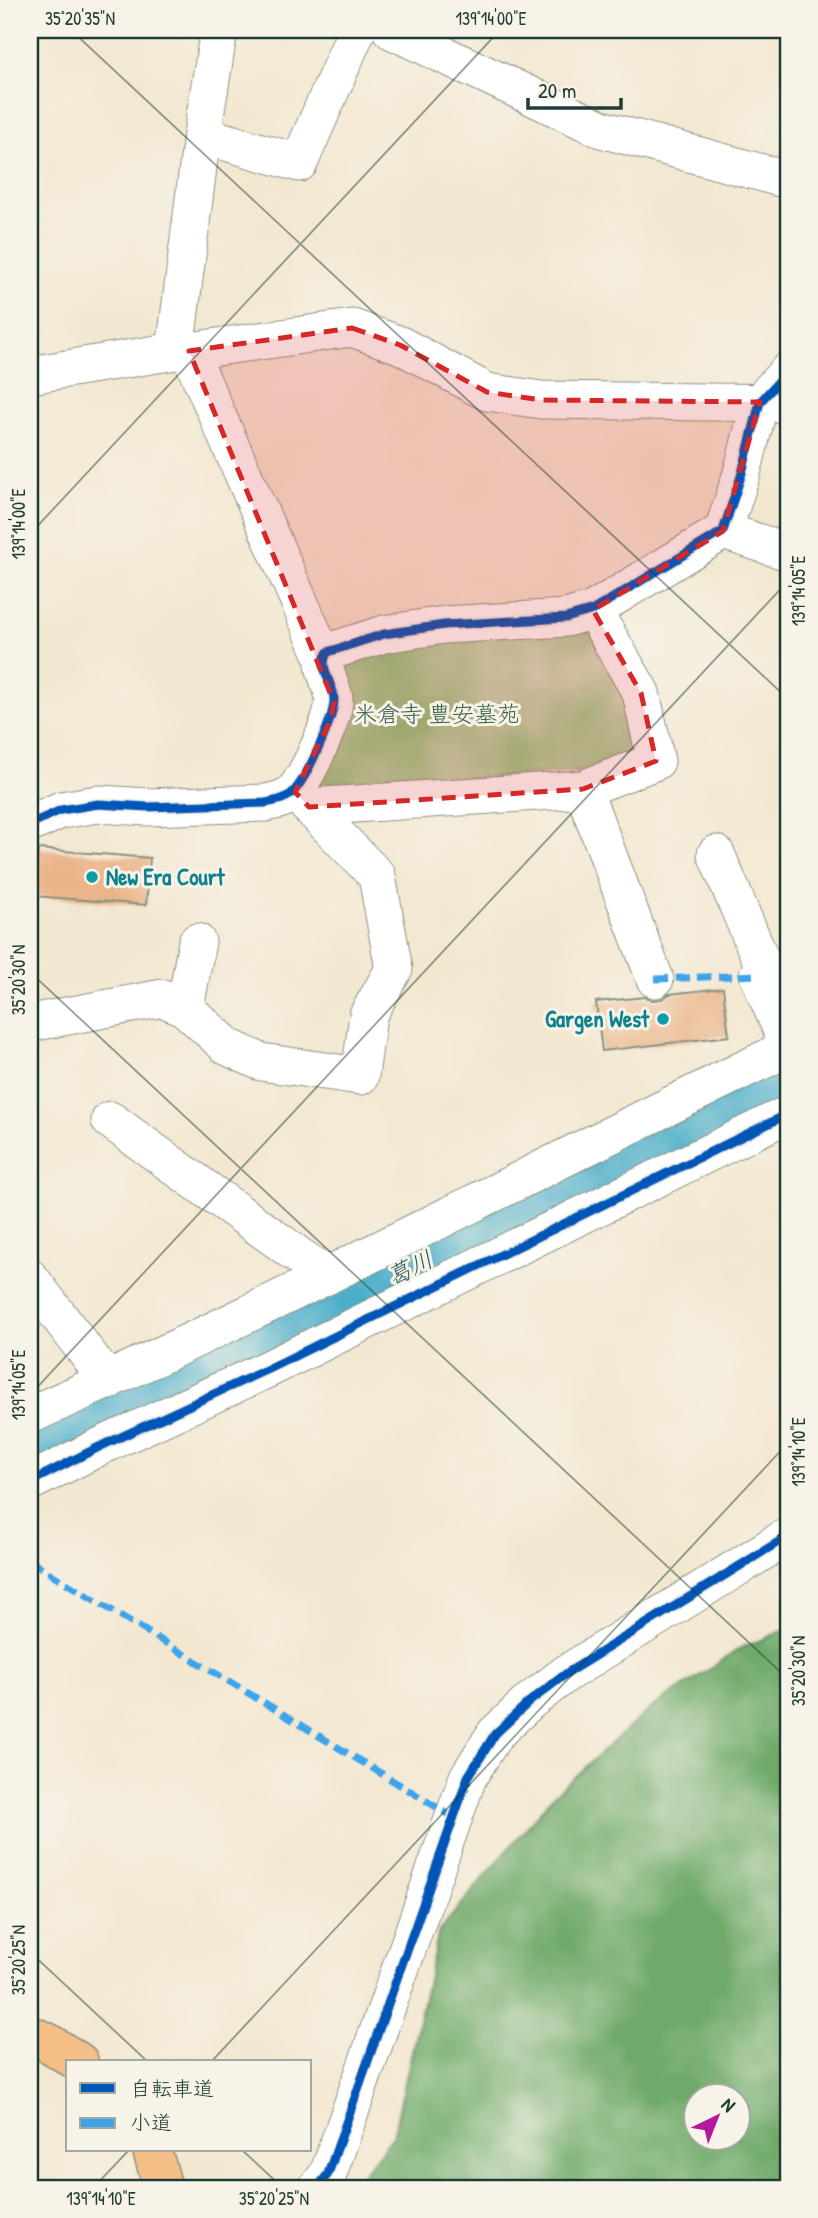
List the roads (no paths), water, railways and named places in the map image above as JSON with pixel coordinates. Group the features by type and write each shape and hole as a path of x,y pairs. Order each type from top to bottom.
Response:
{"main road":[{"path":"30,2035 76,2060"},
{"path":"153,2152 163,2188"}],"street":[{"path":"219,30 202,135 182,351 324,658 334,702 302,800"},
{"path":"202,135 299,163 357,30"},
{"path":"410,34 601,128 788,180"},
{"path":"30,375 352,328 400,345 487,392 541,400 774,403"},
{"path":"324,658 335,648 384,634 444,625 566,618 593,610 723,531 743,473 788,371"},
{"path":"723,531 788,552"},
{"path":"30,824 61,810 98,804 148,807 583,789 656,761 642,693 593,610"},
{"path":"583,789 655,979"},
{"path":"30,1023 163,998 185,1008 228,1047 261,1062 360,1076 368,1015 394,969 377,876 302,800"},
{"path":"30,1415 108,1381 327,1276 788,1046 758,975 766,972 716,854"},
{"path":"185,1008 197,942"},
{"path":"30,1482 268,1369 788,1114"},
{"path":"110,1120 327,1276"},
{"path":"611,1133 636,1188"},
{"path":"30,1279 108,1381"},
{"path":"317,2188 328,2174 468,1777 495,1734 528,1702 567,1673 788,1536"}],"waterway":[{"name":"葛川","path":"30,1448 193,1379 402,1272 788,1084"}],"place":[{"name":"New Era Court","path":"92,877"},
{"name":"Gargen West","path":"663,1019"}],"park label":[{"name":"米倉寺 豊安墓苑","path":"437,714"}]}
